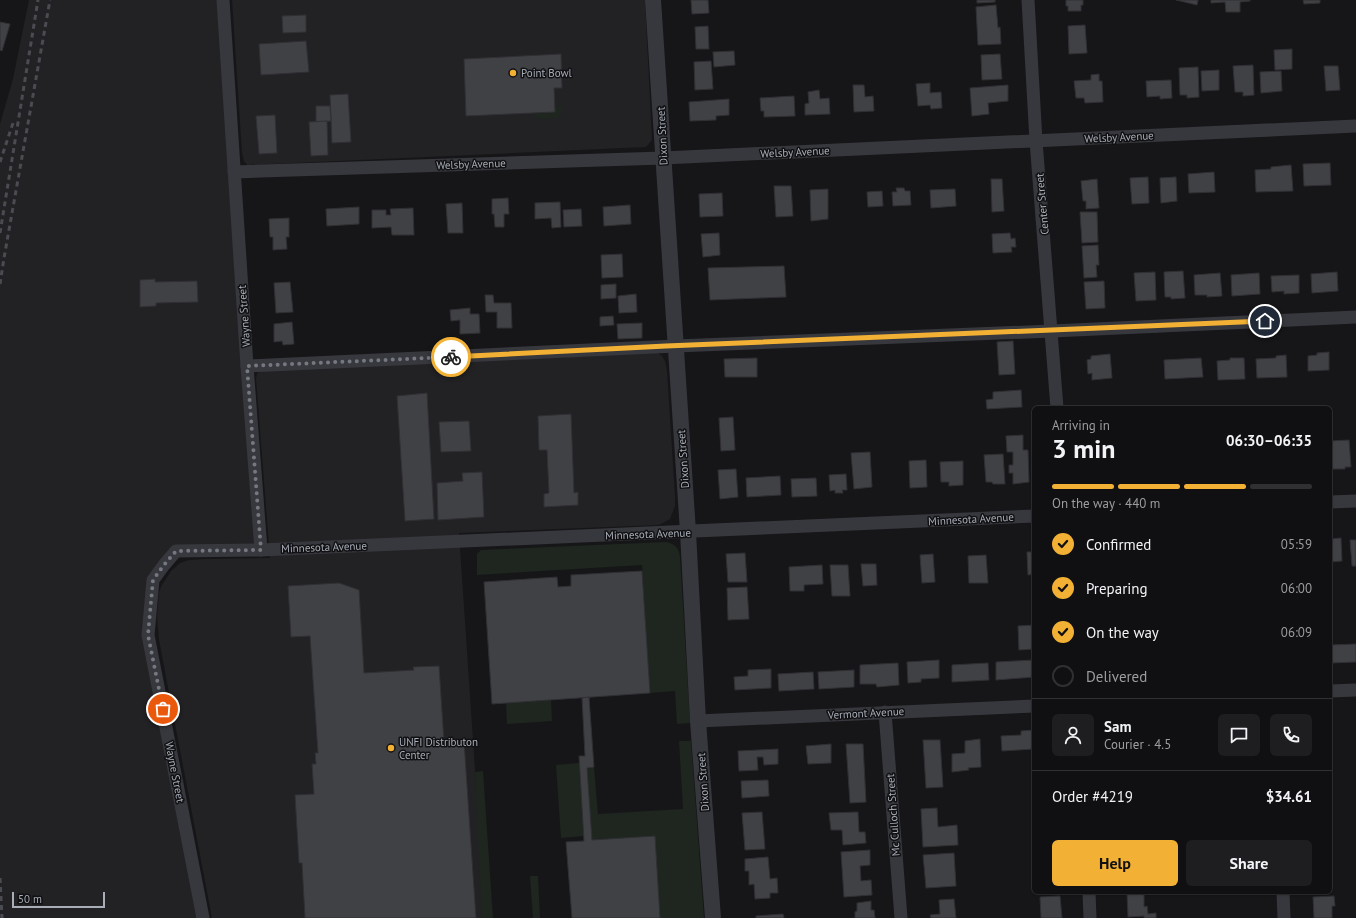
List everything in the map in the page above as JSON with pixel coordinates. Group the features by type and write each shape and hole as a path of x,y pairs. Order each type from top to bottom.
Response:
{"street":[{"name":"Wayne Street","path":"203,918 148,635 153,580 176,551 261,550 247,366 223,0"},
{"name":"Dixon Street","path":"653,0 688,532 698,722 713,918"},
{"name":"Center Street","path":"1028,0 1036,141 1057,406"},
{"name":"Welsby Avenue","path":"234,172 663,158 1356,126"},
{"path":"247,366 1356,317"},
{"path":"1332,502 1356,501"},
{"name":"Minnesota Avenue","path":"261,550 1032,516"},
{"path":"1332,691 1356,690"},
{"name":"Vermont Avenue","path":"698,722 1032,706"},
{"name":"Mc Culloch Street","path":"885,712 901,918"},
{"path":"1088,894 1090,918"},
{"path":"1283,894 1284,918"}],"shaded area":[{"path":"29,0 223,0 261,550 176,551 153,580 148,635 203,918 0,918 0,124 13,79"},
{"path":"232,0 645,0 652,140 646,147 247,165 244,161 242,153"},
{"path":"562,106 562,113 559,118 534,119 535,113 555,112 555,107"},
{"path":"658,353 665,361 667,371 675,496 675,506 670,519 659,525 459,533 485,918 212,918 159,640 157,617 159,592 171,571 180,563 189,560 270,558 256,379 257,374 260,371"},
{"path":"666,542 676,547 679,551 680,557 690,723 677,724 675,691 650,693 642,565 477,575 477,554 481,550"},
{"path":"551,700 552,721 507,724 506,703"},
{"path":"679,741 691,741 704,918 660,918 654,836 592,840 587,768 594,767 598,814 683,809"},
{"path":"579,763 584,836 561,838 556,765"},
{"path":"483,771 493,918 482,918 475,772"},
{"path":"530,876 538,876 540,918 533,918"}],"building":[{"path":"691,0 708,0 709,13 692,14"},
{"path":"977,0 995,0 995,2 977,3"},
{"path":"1066,0 1083,0 1081,11 1068,11"},
{"path":"1176,0 1198,0 1197,5"},
{"path":"1211,0 1250,1 1240,2 1240,12 1226,12 1225,2 1211,3"},
{"path":"1303,0 1320,0 1320,3 1304,4"},
{"path":"996,5 1001,44 978,45 976,7"},
{"path":"306,15 306,32 283,33 282,16"},
{"path":"0,22 10,24 2,51 0,50"},
{"path":"1085,25 1087,53 1069,54 1068,26"},
{"path":"708,26 709,49 696,49 695,27"},
{"path":"306,41 309,72 261,75 259,44"},
{"path":"1292,49 1292,69 1275,70 1274,50"},
{"path":"734,51 735,65 714,67 713,52"},
{"name":"Point Bowl","path":"561,54 562,88 554,88 555,112 466,116 464,59"},
{"path":"1000,54 1002,79 982,80 981,55"},
{"path":"711,61 713,89 695,90 694,62"},
{"path":"1253,65 1254,95 1243,96 1243,92 1235,92 1233,66"},
{"path":"1324,66 1338,66 1340,90 1326,91"},
{"path":"1198,67 1199,97 1187,98 1187,95 1180,95 1179,68"},
{"path":"1219,70 1219,90 1202,91 1201,71"},
{"path":"1281,71 1282,91 1261,93 1260,72"},
{"path":"1099,74 1099,81 1102,81 1103,102 1085,103 1084,98 1076,98 1074,81 1091,80 1091,75"},
{"path":"1171,80 1172,98 1160,99 1160,96 1147,97 1146,81"},
{"path":"930,83 930,93 941,92 942,108 931,109 930,105 918,106 916,84"},
{"path":"853,85 864,85 865,97 873,96 874,111 854,112"},
{"path":"1008,85 1008,101 988,103 989,114 972,116 970,88"},
{"path":"819,90 820,99 829,98 830,114 805,115 805,104 809,103 808,92"},
{"path":"348,94 351,142 332,143 330,95"},
{"path":"794,96 795,116 764,117 764,111 761,111 760,98"},
{"path":"729,99 729,115 716,116 716,120 690,121 689,102"},
{"path":"316,106 330,106 331,121 316,122"},
{"path":"275,115 277,153 259,154 256,116"},
{"path":"327,121 328,155 311,156 309,122"},
{"path":"1330,163 1331,185 1304,186 1303,164"},
{"path":"1291,165 1293,191 1256,192 1255,170 1271,169 1271,167"},
{"path":"1214,172 1215,192 1189,193 1188,174"},
{"path":"1148,177 1149,203 1132,204 1130,178"},
{"path":"1176,177 1177,201 1161,203 1160,178"},
{"path":"991,179 1002,179 1004,211 992,212"},
{"path":"1097,179 1099,208 1086,209 1086,201 1083,201 1081,181"},
{"path":"774,186 791,186 793,216 776,217"},
{"path":"896,188 904,188 905,191 910,191 911,205 893,206 892,192 897,192"},
{"path":"828,189 828,219 811,221 810,190"},
{"path":"955,189 956,206 931,208 930,190"},
{"path":"882,191 883,206 868,207 867,192"},
{"path":"722,193 723,216 700,217 699,194"},
{"path":"508,198 509,214 504,214 504,227 495,227 494,214 492,214 492,199"},
{"path":"560,202 561,227 552,228 551,218 535,219 535,203"},
{"path":"462,203 463,233 448,233 446,204"},
{"path":"630,205 631,224 604,226 603,207"},
{"path":"359,207 359,224 327,226 326,209"},
{"path":"413,208 414,235 392,235 391,227 372,228 372,210 386,210 386,215 391,215 390,209"},
{"path":"581,209 582,226 564,227 563,210"},
{"path":"1080,212 1097,212 1098,242 1082,243"},
{"path":"289,218 289,237 286,237 287,249 273,250 273,237 270,237 269,219"},
{"path":"719,233 720,255 703,257 701,234"},
{"path":"1010,233 1011,239 1015,238 1016,247 1011,247 1012,252 993,253 992,234"},
{"path":"1098,245 1099,265 1096,265 1097,277 1084,278 1082,246"},
{"path":"622,254 623,277 602,278 601,255"},
{"path":"784,266 786,297 710,300 708,268"},
{"path":"1183,271 1185,298 1171,299 1171,297 1165,297 1164,272"},
{"path":"1155,272 1156,300 1136,301 1134,273"},
{"path":"1337,272 1338,291 1312,293 1311,274"},
{"path":"1220,273 1222,296 1207,297 1207,295 1195,295 1194,275"},
{"path":"1259,273 1260,294 1232,296 1231,275"},
{"path":"1299,275 1299,293 1284,294 1284,291 1272,292 1271,276"},
{"path":"155,279 155,282 197,281 198,302 156,303 156,306 140,307 140,280"},
{"path":"1104,281 1105,308 1086,309 1084,282"},
{"path":"290,282 293,312 276,313 274,283"},
{"path":"616,284 616,298 601,299 601,285"},
{"path":"636,294 637,312 619,313 618,296"},
{"path":"485,295 493,295 494,303 511,303 512,328 497,328 497,312 486,312"},
{"path":"470,308 470,314 479,314 480,333 460,334 460,320 451,321 450,310"},
{"path":"613,316 614,325 600,326 600,317"},
{"path":"292,322 294,344 283,345 282,341 274,342 274,324"},
{"path":"642,323 642,338 618,339 617,324"},
{"path":"1013,341 1015,374 999,375 997,342"},
{"path":"1329,352 1329,370 1308,371 1308,356 1317,355 1317,353"},
{"path":"1110,354 1112,378 1092,380 1092,373 1088,374 1087,360 1091,359 1091,356"},
{"path":"1286,355 1287,377 1257,378 1256,359 1276,358 1276,356"},
{"path":"757,358 757,377 725,377 724,359"},
{"path":"1201,358 1203,377 1165,379 1164,360"},
{"path":"1230,358 1244,358 1245,379 1218,380 1217,361 1230,360"},
{"path":"1021,390 1022,407 987,409 986,400 993,399 993,392"},
{"path":"427,393 434,519 405,521 397,396"},
{"path":"571,414 574,493 578,492 578,505 544,507 544,494 549,493 547,450 539,450 538,416"},
{"path":"733,417 735,450 721,451 719,418"},
{"path":"469,421 471,451 441,452 439,422"},
{"path":"1023,435 1023,450 1028,450 1029,482 1013,484 1013,473 1009,473 1009,465 1013,465 1013,452 1007,452 1006,436"},
{"path":"1349,440 1351,467 1345,467 1345,469 1332,469 1332,441"},
{"path":"870,452 872,487 854,489 851,453"},
{"path":"1003,454 1005,484 993,484 992,482 986,482 984,455"},
{"path":"926,460 927,487 910,488 909,461"},
{"path":"963,461 963,485 949,486 949,482 941,482 940,462"},
{"path":"736,469 738,497 720,499 718,470"},
{"path":"482,472 484,517 438,520 437,483 463,481 462,473"},
{"path":"846,474 847,490 842,490 843,493 835,493 835,490 830,491 829,475"},
{"path":"780,476 781,495 747,497 746,478"},
{"path":"816,478 817,496 792,497 791,479"},
{"path":"1341,538 1342,561 1332,562 1332,539"},
{"path":"1350,540 1356,540 1356,566 1352,566"},
{"path":"1027,552 1032,552 1032,574 1028,575"},
{"path":"745,553 747,582 728,582 726,554"},
{"path":"933,554 935,582 922,583 920,555"},
{"path":"986,555 988,583 969,583 968,556"},
{"path":"861,564 876,564 877,585 863,586"},
{"path":"822,565 823,584 804,585 804,591 790,591 789,567"},
{"path":"830,565 848,565 850,596 832,596"},
{"path":"642,571 650,693 492,704 484,582 557,577 558,587 571,586 571,575"},
{"name":"UNFI Distributon Center","path":"339,583 359,590 364,673 414,670 413,667 439,666 444,742 464,741 476,918 305,918 302,863 299,863 295,795 314,794 312,764 316,764 315,753 318,753 310,636 291,637 288,586"},
{"path":"747,587 749,619 728,620 727,588"},
{"path":"1032,625 1032,649 1019,650 1018,626"},
{"path":"1356,644 1356,662 1332,663 1332,645"},
{"path":"939,660 939,678 921,679 921,682 908,683 907,662"},
{"path":"1032,660 1032,677 996,680 996,662"},
{"path":"898,663 899,685 877,687 876,684 860,684 860,665"},
{"path":"988,663 989,680 952,682 952,665"},
{"path":"771,669 771,688 735,690 734,677 748,676 748,670"},
{"path":"854,670 854,687 819,689 818,672"},
{"path":"813,672 814,689 779,691 778,674"},
{"path":"589,697 594,767 587,768 592,840 655,836 660,918 572,918 566,842 584,841 579,756 585,756 582,698"},
{"path":"1032,730 1032,749 1002,751 1001,736 1021,735 1021,731"},
{"path":"980,739 981,767 968,768 969,770 952,772 952,754 965,753 965,741"},
{"path":"923,740 940,740 943,787 926,788"},
{"path":"831,744 831,763 808,764 806,746"},
{"path":"846,744 863,744 866,802 850,803"},
{"path":"778,749 778,764 764,765 763,757 757,757 758,770 739,771 738,751"},
{"path":"768,780 769,796 742,798 741,781"},
{"path":"937,808 938,827 957,825 958,845 923,847 921,809"},
{"path":"762,812 765,849 745,850 742,813"},
{"path":"858,812 859,832 865,832 866,843 843,845 842,830 831,830 829,813"},
{"path":"870,850 870,865 860,866 861,881 871,880 872,895 844,897 841,852"},
{"path":"954,853 956,886 926,888 923,855"},
{"path":"768,857 770,879 777,878 778,893 770,893 770,898 755,899 754,884 749,885 749,871 745,871 745,859"},
{"path":"1127,894 1144,894 1144,907 1147,906 1148,914 1156,913 1156,918 1144,918 1144,916 1128,917"},
{"path":"1060,896 1062,918 1041,918 1040,897"},
{"path":"1334,896 1335,906 1332,906 1332,918 1314,918 1313,897"},
{"path":"954,899 956,918 931,918 930,915 940,914 939,900"},
{"path":"871,901 871,910 874,910 875,918 855,918 857,903"},
{"path":"783,914 784,918 756,918 756,916"}],"railway":[{"path":"0,233 38,0"},
{"path":"0,284 50,0"},
{"path":"0,162 13,123"},
{"path":"0,878 2,918"}],"way so far":[{"path":"163,709 148,635 153,580 176,551 261,550 247,366 451,357"}],"place":[{"name":"Point Bowl","path":"513,73"},
{"name":"UNFI Distributon Center","path":"391,748"}],"route":[{"path":"451,357 666,346 1265,321"}]}
